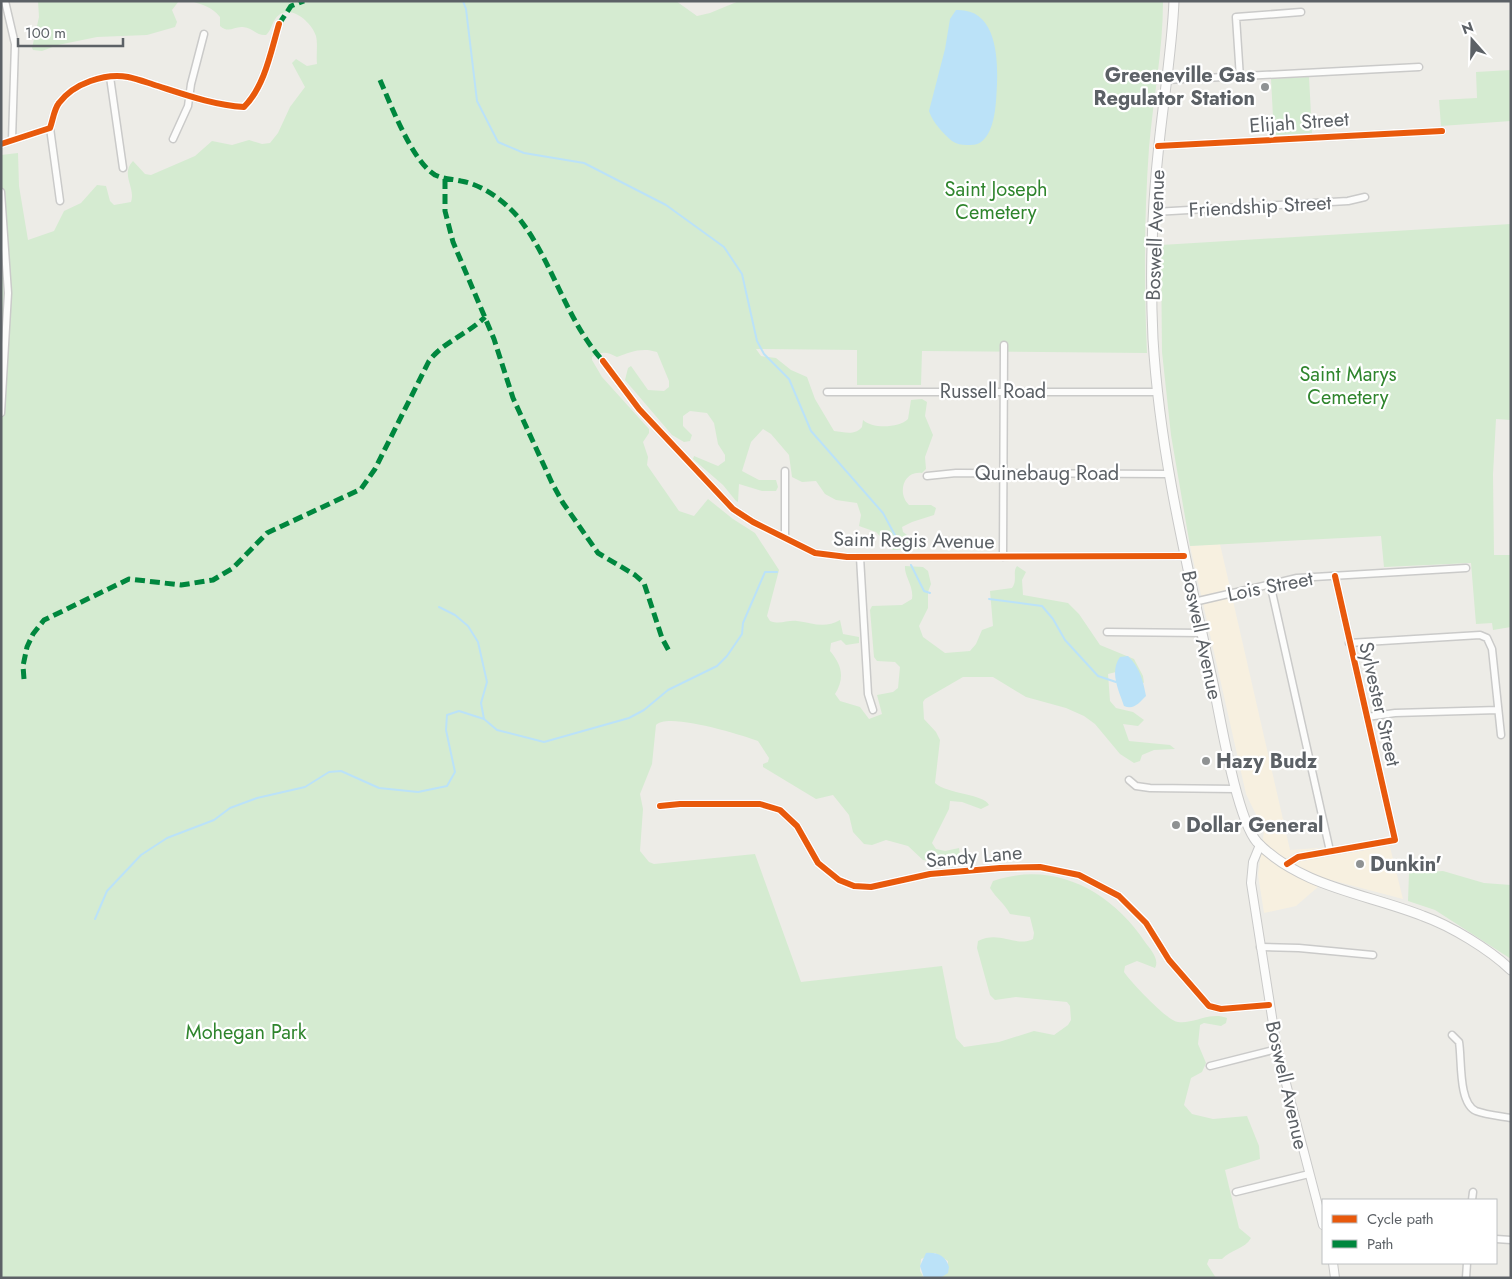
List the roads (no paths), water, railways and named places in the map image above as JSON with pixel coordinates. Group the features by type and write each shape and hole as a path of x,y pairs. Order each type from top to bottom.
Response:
{"main road":[{"name":"Boswell Avenue","path":"1174,1 1158,146 1154,212 1153,338 1158,392 1168,474 1184,556 1236,789 1247,827 1260,845"},
{"path":"1260,845 1287,864 1340,890 1437,922 1492,955 1511,970"}],"street":[{"path":"5,1 14,44 12,140"},
{"path":"1240,78 1236,17 1301,12"},
{"path":"60,201 50,128 58,104 70,91 90,81 110,77 128,77 190,97 227,106 244,106 253,97 261,82 279,24"},
{"path":"173,139 188,106 191,84 204,34"},
{"path":"1166,80 1240,78 1419,67"},
{"path":"110,77 123,168"},
{"path":"1,144 50,128"},
{"name":"Elijah Street","path":"1158,146 1442,131"},
{"path":"1,192 8,293 1,413"},
{"name":"Friendship Street","path":"1154,212 1348,201 1365,197"},
{"path":"1003,557 1004,345"},
{"name":"Saint Regis Avenue","path":"603,361 639,409 722,499 742,516 821,554 860,557 1184,556"},
{"name":"Russell Road","path":"827,392 1158,392"},
{"path":"785,472 785,538"},
{"name":"Quinebaug Road","path":"927,476 1003,473 1168,474"},
{"path":"860,557 868,694 873,710"},
{"name":"Lois Street","path":"1194,602 1296,578 1466,568"},
{"name":"Sylvester Street","path":"1330,851 1395,840 1334,576"},
{"path":"1270,583 1330,851 1296,857 1287,864"},
{"path":"1107,632 1202,633"},
{"path":"1349,643 1480,635 1487,638 1492,649 1500,735"},
{"path":"1367,717 1395,714 1498,710"},
{"path":"1129,780 1136,786 1150,788 1236,789"},
{"name":"Sandy Lane","path":"660,806 680,804 760,804 780,810 797,826 818,863 839,880 854,886 871,887 930,874 1000,868 1040,867 1080,875 1119,896 1146,923 1169,960 1210,1006 1222,1009 1269,1005"},
{"name":"Boswell Avenue","path":"1260,845 1254,858 1251,876 1269,1005 1277,1049 1322,1221"},
{"path":"1260,946 1374,955"},
{"path":"1452,1035 1459,1042 1463,1091 1467,1103 1475,1110 1511,1118"},
{"path":"1210,1066 1277,1049"},
{"path":"1236,1192 1309,1174"},
{"path":"1472,1199 1473,1192"},
{"path":"1497,1239 1511,1240"},
{"path":"1333,1264 1335,1278"},
{"path":"1466,1278 1467,1264"}],"water":[{"path":"956,10 969,11 987,25 992,36 997,60 996,99 990,131 981,142 974,145 961,145 952,141 936,124 929,111 945,49 950,19"},
{"path":"1128,656 1140,674 1146,696 1131,707 1124,706 1115,675 1115,669 1120,657"},
{"path":"926,1253 934,1253 943,1257 948,1263 948,1273 940,1278 924,1278 920,1266"}],"waterway":[{"path":"463,1 466,9 477,101 498,142 524,153 584,163 666,205 724,247 742,274 757,341 764,354 789,379 811,431 883,513 903,550"},
{"path":"911,565 924,591 930,593"},
{"path":"95,919 107,891 141,855 167,838 214,820 230,808 257,798 305,787 329,772 341,771 379,788 418,792 447,786 455,772 446,730 447,715 459,711 484,719 497,730 544,742 629,718 644,710 668,690 717,666 727,656 742,634 743,623 765,572 777,572"},
{"path":"989,599 1042,606 1053,619 1065,640 1098,676 1116,682"},
{"path":"439,607 455,615 468,626 478,642 487,682 481,703 484,719"}],"place":[{"name":"Greeneville Gas Regulator Station","path":"1265,87"},
{"name":"Hazy Budz","path":"1206,761"},
{"name":"Dollar General","path":"1176,825"},
{"name":"Dunkin'","path":"1360,864"}],"park label":[{"name":"Saint Joseph Cemetery","path":"996,200"},
{"name":"Saint Marys Cemetery","path":"1348,386"},
{"name":"Mohegan Park","path":"246,1032"}]}
